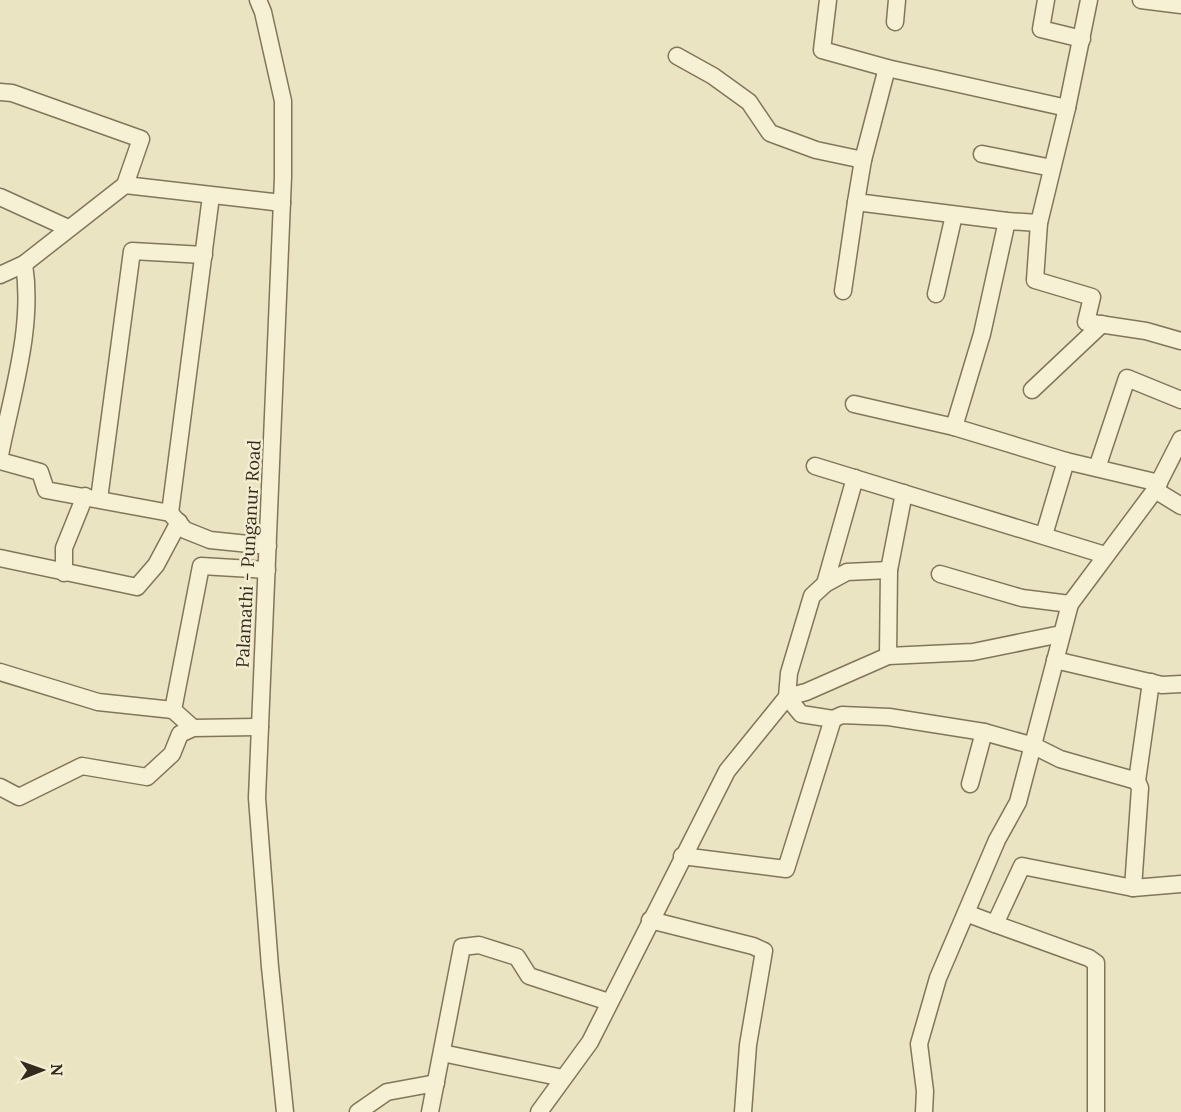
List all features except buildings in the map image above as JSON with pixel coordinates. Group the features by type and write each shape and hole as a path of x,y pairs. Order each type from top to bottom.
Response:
{"street":[{"name":"Palamathi - Punganur Road","path":"258,0 283,101 282,203 257,798 270,967 285,1112"},
{"path":"828,0 822,50 886,68 1067,108"},
{"path":"895,22 897,0"},
{"path":"1046,0 1041,29 1082,39"},
{"path":"1089,0 1067,108 1039,223 1035,280 1092,297 1086,322 1146,331 1181,341"},
{"path":"1141,0 1181,5"},
{"path":"677,56 713,76 749,102 770,133 816,150 863,160"},
{"path":"843,291 863,160 886,68"},
{"path":"0,92 12,93 141,139 124,185 24,264 0,274"},
{"path":"982,154 1052,168"},
{"path":"124,185 282,203"},
{"path":"0,558 137,588 156,565 174,518 212,196"},
{"path":"0,197 68,228"},
{"path":"856,202 1039,223"},
{"path":"936,294 954,215"},
{"path":"954,427 982,334 1007,221"},
{"path":"64,573 64,548 92,498 132,251 204,255"},
{"path":"0,455 25,330 28,286 24,264"},
{"path":"1032,390 1102,324"},
{"path":"1097,468 1127,378 1181,400"},
{"path":"854,404 954,427 1157,486 1181,506"},
{"path":"924,1112 919,1044 938,978 997,840 1018,802 1070,604 1157,486 1181,439"},
{"path":"0,461 40,472 46,490 92,498 174,518 185,530 210,540 268,546"},
{"path":"1044,535 1066,461"},
{"path":"815,466 1105,555"},
{"path":"825,584 855,478"},
{"path":"888,656 889,570 904,493"},
{"path":"173,710 201,566 267,570"},
{"path":"538,1112 590,1042 682,856 727,771 787,697 789,674 812,596 825,584 847,572 889,570"},
{"path":"940,574 1022,598 1070,604"},
{"path":"787,697 806,692 888,656 973,652 1061,634"},
{"path":"1055,660 1151,682 1181,684"},
{"path":"0,672 98,702 173,710 193,728"},
{"path":"1133,888 1140,788 1137,781 1151,682"},
{"path":"787,697 801,714 832,719 842,716 890,717 984,732 1034,746 1060,759 1137,781"},
{"path":"682,856 786,869 832,719"},
{"path":"0,788 19,797 82,766 147,777 172,754 180,734 193,728 260,727"},
{"path":"970,784 984,732"},
{"path":"995,924 1022,866 1133,888 1181,884"},
{"path":"966,914 1089,958 1096,963 1096,1112"},
{"path":"650,920 753,946 764,951 748,1045 743,1112"},
{"path":"430,1112 462,947 479,945 517,957 529,976 609,1002"},
{"path":"442,1053 563,1078"},
{"path":"358,1112 387,1092 436,1083"}]}
